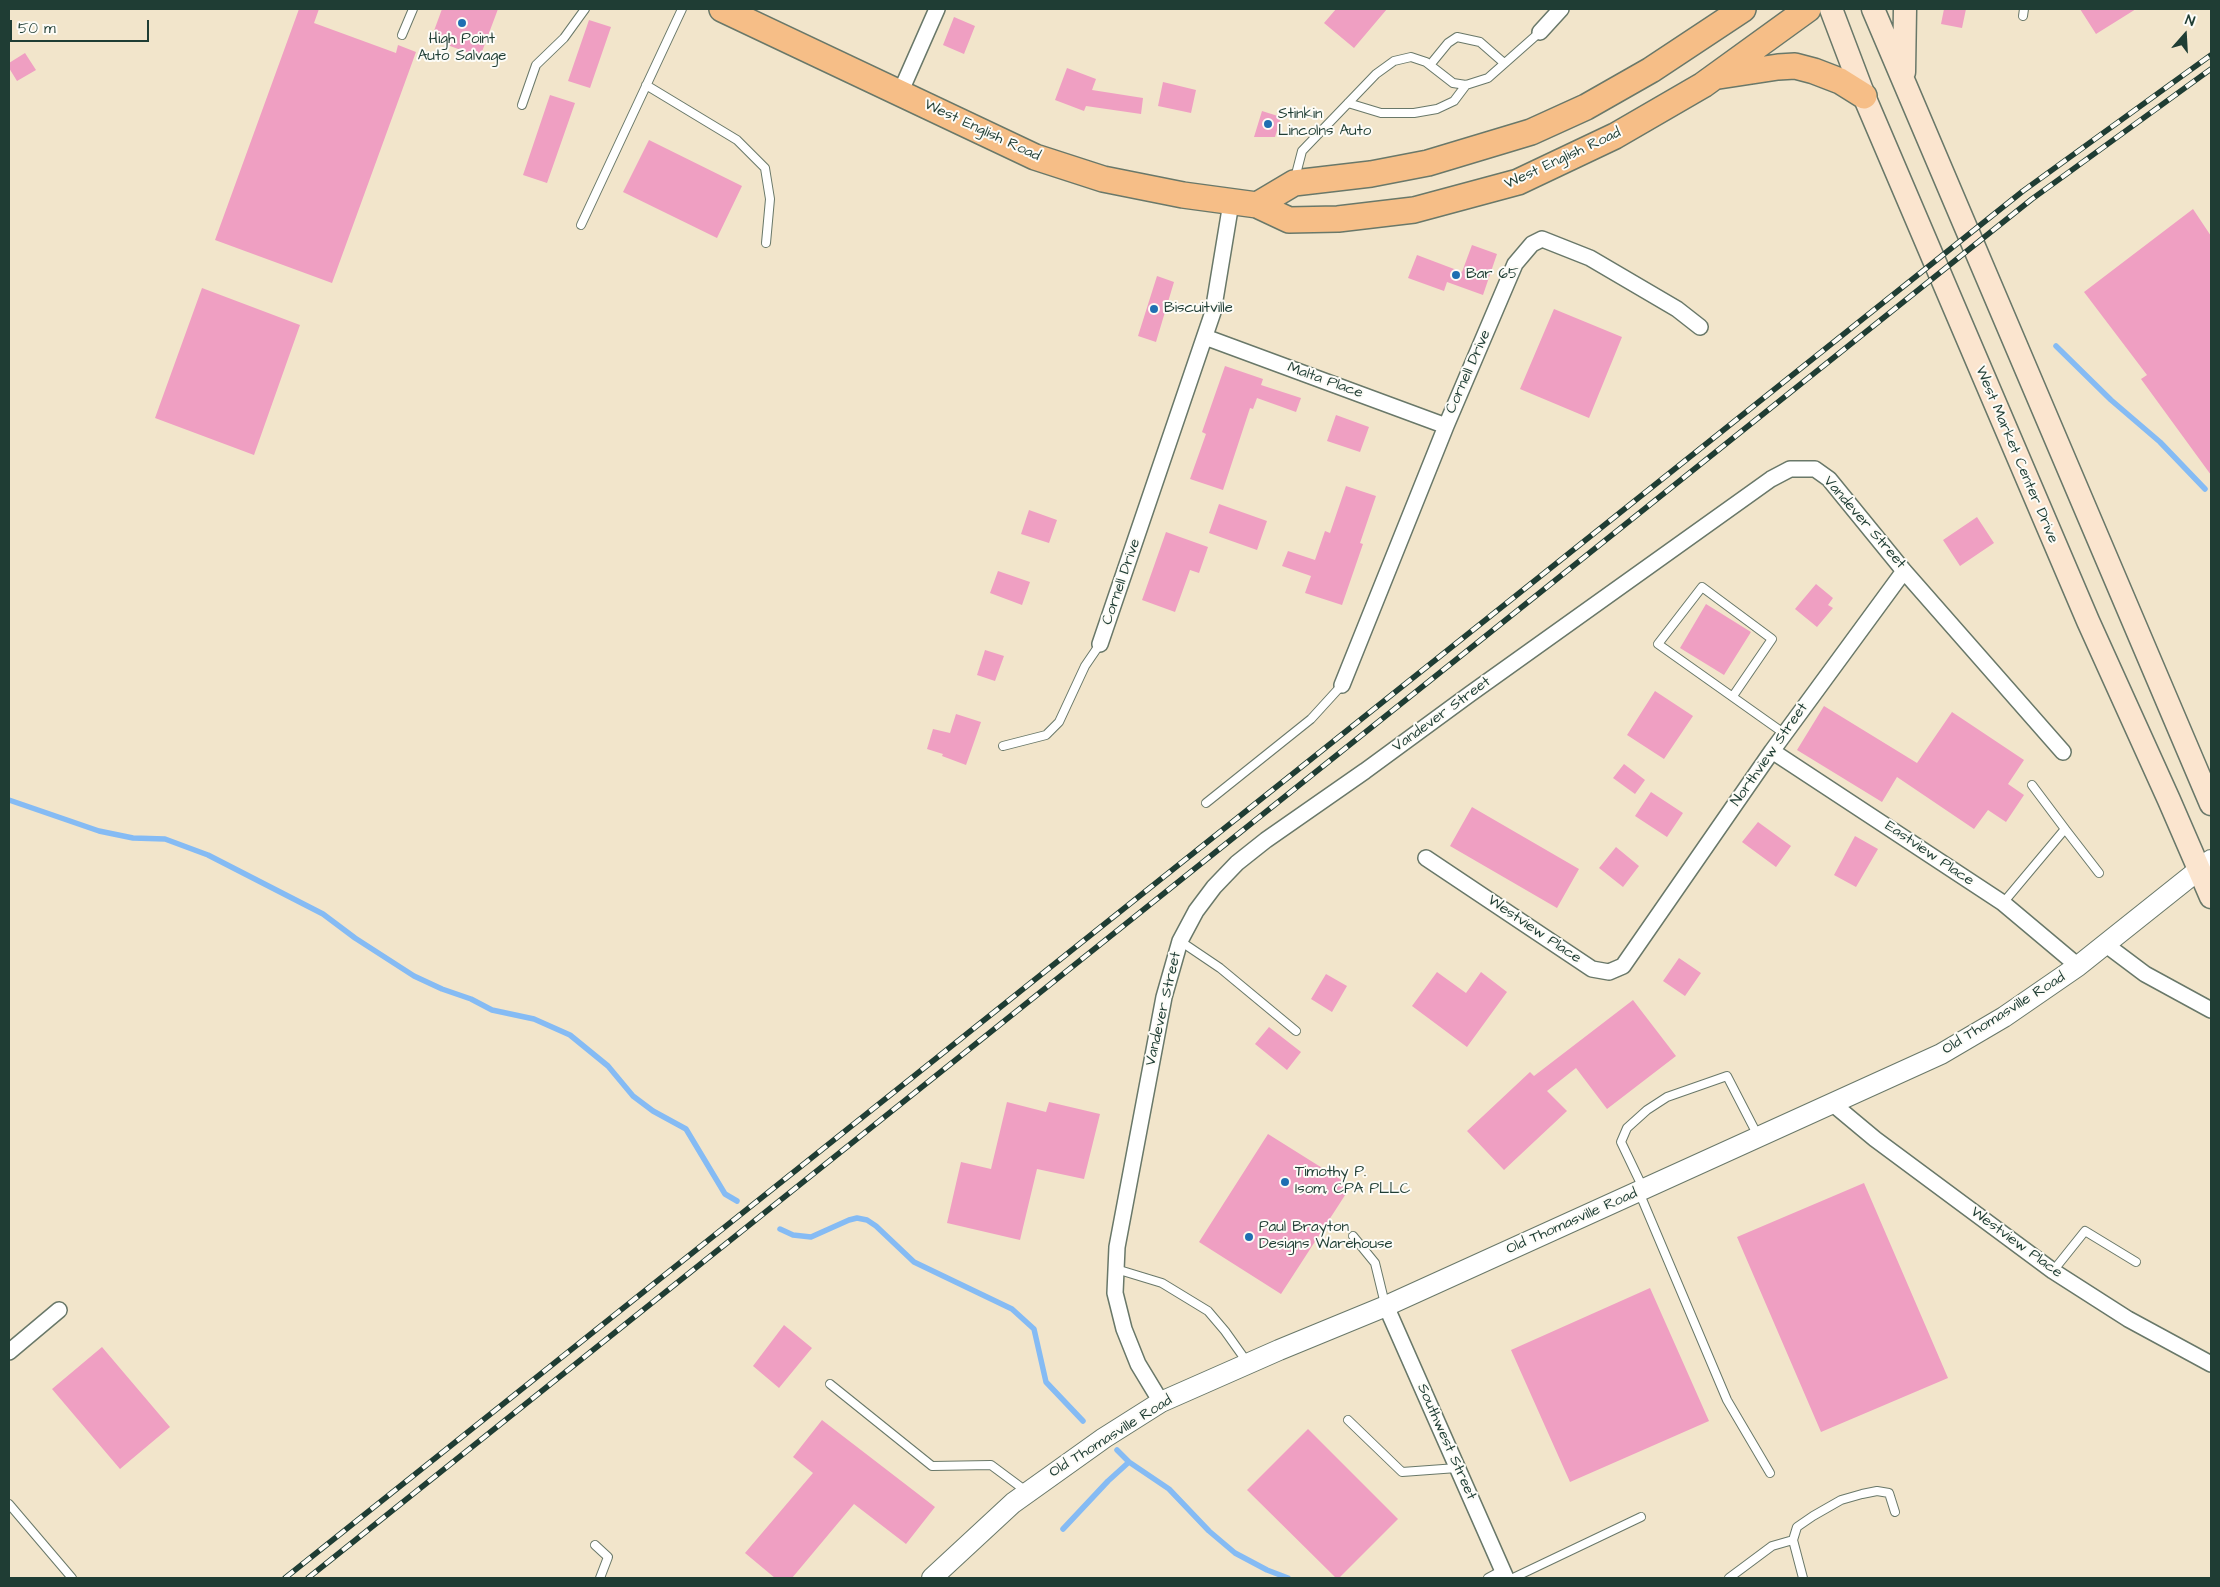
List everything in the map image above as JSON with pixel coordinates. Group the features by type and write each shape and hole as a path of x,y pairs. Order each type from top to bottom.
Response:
{"main road":[{"name":"West English Road","path":"722,9 1035,157 1103,179 1231,203 1257,205 1289,220 1338,219 1414,210 1518,182 1615,136 1714,77 1808,9"},
{"name":"West Market Center Drive","path":"1831,9 1864,96 2084,612 2205,865 2211,897"},
{"path":"1874,9 2211,804"},
{"path":"1904,80 1905,9"},
{"path":"1257,205 1294,183 1371,174 1428,163 1531,132 1586,107 1643,74 1739,11"},
{"path":"1714,77 1795,66 1840,81 1864,96"}],"street":[{"path":"900,93 937,9"},
{"path":"1540,32 1561,9"},
{"name":"Cornell Drive","path":"1100,644 1213,312 1231,203"},
{"name":"Cornell Drive","path":"1342,685 1446,426 1515,264 1532,244 1542,239 1590,258 1677,308 1700,327"},
{"name":"Malta Place","path":"1205,337 1446,426"},
{"name":"Vandever Street","path":"1161,1402 1138,1364 1124,1329 1115,1293 1117,1247 1164,997 1180,941 1196,911 1214,886 1251,852 1771,478 1790,468 1814,469 1829,479 1904,571 2063,752"},
{"name":"Northview Street","path":"1640,943 1772,751 1904,571"},
{"name":"Eastview Place","path":"1772,751 2003,903 2078,966"},
{"name":"Westview Place","path":"1426,858 1592,969 1608,972 1623,966 1640,943"},
{"name":"Old Thomasville Road","path":"932,1578 973,1539 1028,1492 1104,1438 1161,1402 1386,1306 1941,1054 2004,1017 2078,966 2205,865"},
{"path":"2105,944 2146,974 2211,1010"},
{"name":"Westview Place","path":"1833,1104 1890,1151 2053,1271 2128,1319 2211,1364"},
{"name":"Southwest Street","path":"1386,1306 1457,1468 1507,1575"},
{"path":"9,1352 59,1310"}],"lane":[{"path":"402,35 413,9"},
{"path":"522,105 536,65 564,38 585,9"},
{"path":"581,225 682,9"},
{"path":"1294,183 1302,151 1376,74 1394,61 1411,58 1430,65 1453,83 1466,85 1488,78 1540,32"},
{"path":"1430,65 1448,43 1457,37 1480,42 1504,63"},
{"path":"646,85 737,140 765,168 770,199 766,243"},
{"path":"1348,103 1381,114 1421,112 1436,109 1454,101 1466,85"},
{"path":"1733,696 1772,639 1702,587 1658,644 1785,734"},
{"path":"1003,746 1046,735 1059,722 1086,666 1100,644"},
{"path":"1206,803 1311,719 1342,685"},
{"path":"2032,785 2099,872"},
{"path":"2003,903 2065,829"},
{"path":"1180,941 1220,968 1296,1031"},
{"path":"1758,1138 1727,1076 1667,1097 1647,1110 1627,1128 1621,1142 1727,1400 1770,1473"},
{"path":"2053,1271 2085,1231 2136,1262"},
{"path":"1353,1236 1375,1263 1386,1306"},
{"path":"1116,1269 1162,1283 1208,1311 1226,1331 1248,1364"},
{"path":"830,1384 932,1466 991,1465 1028,1492"},
{"path":"1348,1420 1402,1472 1457,1468"},
{"path":"1803,1578 1793,1540 1797,1527 1841,1500 1877,1491 1889,1494 1895,1512"},
{"path":"9,1504 72,1578"},
{"path":"1488,1578 1507,1575 1642,1517"},
{"path":"1730,1578 1772,1546 1793,1540"},
{"path":"595,1545 608,1557 600,1578"}],"building":[{"path":"299,9 319,9 314,23 396,53 398,45 416,52 332,283 215,240"},
{"path":"442,9 498,9 480,57 431,39"},
{"path":"1336,9 1387,9 1354,48 1324,23"},
{"path":"1944,9 1966,9 1962,28 1941,24"},
{"path":"2080,9 2136,9 2096,34"},
{"path":"954,17 975,26 964,54 943,45"},
{"path":"589,20 611,27 590,88 568,81"},
{"path":"25,53 36,70 17,81 9,68 9,63"},
{"path":"1067,68 1096,79 1092,90 1143,98 1141,114 1086,106 1084,111 1055,100"},
{"path":"1163,82 1196,90 1191,113 1158,106"},
{"path":"550,95 575,103 547,183 523,175"},
{"path":"1262,111 1281,117 1275,137 1254,137"},
{"path":"649,140 742,186 717,238 623,192"},
{"path":"2193,209 2211,236 2211,475 2141,379 2147,375 2084,292"},
{"path":"1472,245 1497,254 1483,295 1447,282 1444,291 1408,278 1417,255 1462,272"},
{"path":"1157,276 1174,282 1156,342 1138,336"},
{"path":"202,288 300,325 254,455 155,418"},
{"path":"1554,309 1622,337 1589,418 1520,389"},
{"path":"1225,366 1263,379 1261,385 1301,398 1296,412 1257,398 1253,409 1250,408 1223,490 1190,479 1206,434 1202,432"},
{"path":"1336,415 1369,427 1360,452 1327,441"},
{"path":"1346,486 1376,496 1360,543 1363,544 1342,605 1305,593 1311,576 1282,566 1288,551 1315,560 1325,531 1330,533"},
{"path":"1219,504 1267,521 1257,550 1209,533"},
{"path":"1029,510 1057,520 1049,543 1021,534"},
{"path":"1977,517 1994,543 1960,566 1943,540"},
{"path":"1166,532 1208,547 1199,573 1190,570 1175,612 1142,600"},
{"path":"998,571 1030,582 1022,605 990,593"},
{"path":"1816,584 1833,598 1828,605 1833,608 1817,627 1795,609"},
{"path":"1706,604 1751,632 1724,675 1680,648"},
{"path":"985,650 1004,656 995,681 977,675"},
{"path":"1655,691 1693,716 1664,759 1627,735"},
{"path":"1824,706 1917,763 1952,712 2024,760 2008,784 2024,795 2006,822 1988,810 1974,829 1897,777 1882,802 1797,750"},
{"path":"956,714 981,722 966,765 927,749 933,729 950,733"},
{"path":"1624,764 1645,780 1635,794 1613,778"},
{"path":"1651,792 1683,813 1667,837 1635,816"},
{"path":"1472,807 1579,869 1557,908 1450,846"},
{"path":"1758,822 1791,846 1776,867 1742,842"},
{"path":"1855,836 1878,849 1856,887 1834,875"},
{"path":"1616,847 1639,866 1623,887 1599,868"},
{"path":"1679,958 1701,973 1685,996 1663,981"},
{"path":"1437,972 1466,993 1481,972 1507,992 1467,1047 1412,1006"},
{"path":"1326,974 1347,986 1332,1012 1311,999"},
{"path":"1633,1000 1676,1056 1607,1109 1576,1068 1547,1091 1567,1111 1504,1170 1467,1131 1530,1072 1534,1076"},
{"path":"1269,1027 1301,1052 1287,1070 1255,1044"},
{"path":"1007,1102 1046,1112 1049,1102 1100,1114 1084,1179 1037,1169 1020,1240 947,1223 961,1162 991,1169"},
{"path":"1268,1134 1351,1186 1281,1294 1199,1242"},
{"path":"1864,1183 1948,1378 1821,1432 1737,1237"},
{"path":"1650,1288 1709,1421 1570,1482 1511,1350"},
{"path":"784,1325 812,1348 779,1388 753,1366"},
{"path":"102,1347 170,1427 120,1469 52,1389"},
{"path":"822,1420 935,1507 906,1544 854,1504 792,1578 775,1578 745,1553 813,1473 793,1457"},
{"path":"1308,1429 1398,1519 1339,1578 1336,1578 1247,1490"}],"waterway":[{"path":"2056,346 2111,400 2160,442 2205,489"},
{"path":"9,800 99,831 133,838 165,839 208,855 323,914 355,938 414,976 442,989 471,999 492,1010 534,1019 570,1035 608,1066 633,1096 653,1111 686,1129 725,1194 737,1201"},
{"path":"780,1229 793,1235 811,1237 849,1220 857,1218 867,1220 876,1226 914,1262 1012,1309 1034,1329 1046,1382 1083,1421"},
{"path":"1117,1450 1129,1462 1169,1489 1209,1531 1235,1553 1267,1570 1288,1578"},
{"path":"1063,1529 1108,1481 1129,1462"}],"railway":[{"path":"285,1578 2023,191 2211,55"},
{"path":"308,1578 2032,199 2211,69"}],"place":[{"name":"High Point Auto Salvage","path":"462,23"},
{"name":"Stinkin Lincolns Auto","path":"1268,124"},
{"name":"Bar 65","path":"1456,275"},
{"name":"Biscuitville","path":"1154,309"},
{"name":"Timothy P. Isom, CPA PLLC","path":"1285,1182"},
{"name":"Paul Brayton Designs Warehouse","path":"1249,1237"}]}
